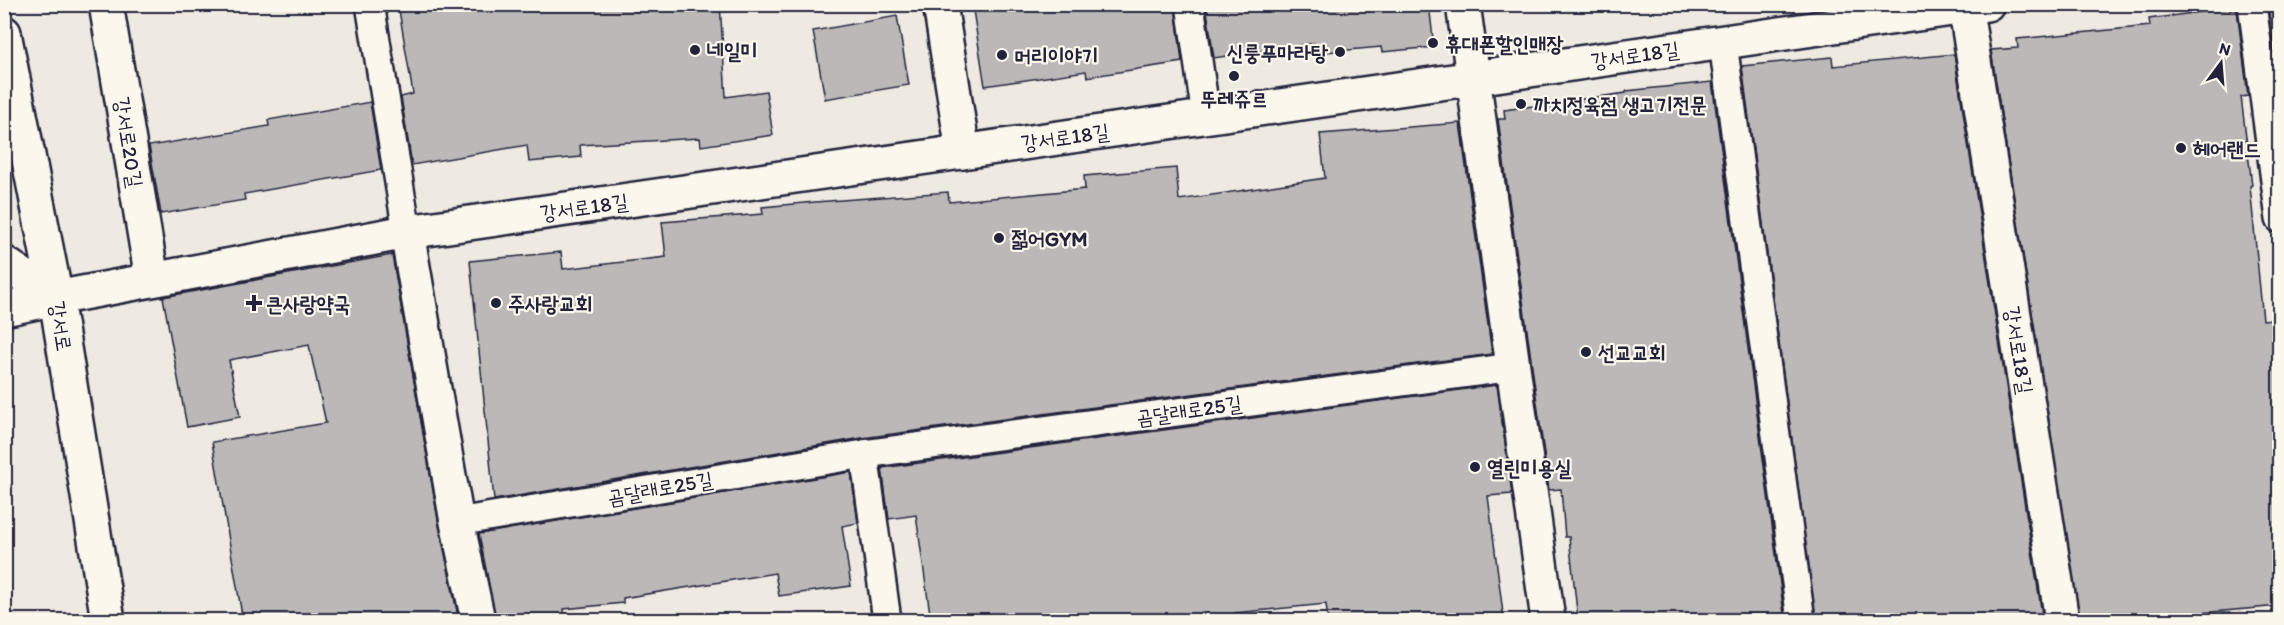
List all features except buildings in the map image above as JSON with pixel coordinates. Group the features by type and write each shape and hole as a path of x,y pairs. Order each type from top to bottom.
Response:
{"street":[{"name":"강서로20길","path":"106,4 152,279"},
{"path":"940,4 963,152"},
{"path":"1463,4 1548,621"},
{"name":"강서로18길","path":"4,309 406,232 1973,6 2062,621"},
{"name":"강서로","path":"4,33 56,298 108,621"},
{"path":"406,232 457,522 478,621"},
{"path":"4,263 56,298"}],"lane":[{"path":"370,4 406,232"},
{"path":"1190,4 1206,117"},
{"path":"2252,4 2280,219"},
{"path":"1723,43 1801,621"},
{"name":"곰달래로25길","path":"457,522 864,454 1513,367"},
{"path":"864,454 886,621"}],"place":[{"name":"휴대폰할인매장","path":"1433,43"},
{"name":"네일미","path":"695,50"},
{"name":"신룽푸마라탕","path":"1340,52"},
{"name":"머리이야기","path":"1002,55"},
{"name":"뚜레쥬르","path":"1234,76"},
{"name":"까치정육점 생고기전문","path":"1521,104"},
{"name":"헤어랜드","path":"2181,148"},
{"name":"젊어GYM","path":"999,238"},
{"name":"큰사랑약국","path":"254,303"},
{"name":"주사랑교회","path":"496,303"},
{"name":"선교교회","path":"1586,352"},
{"name":"열린미용실","path":"1475,467"}]}
